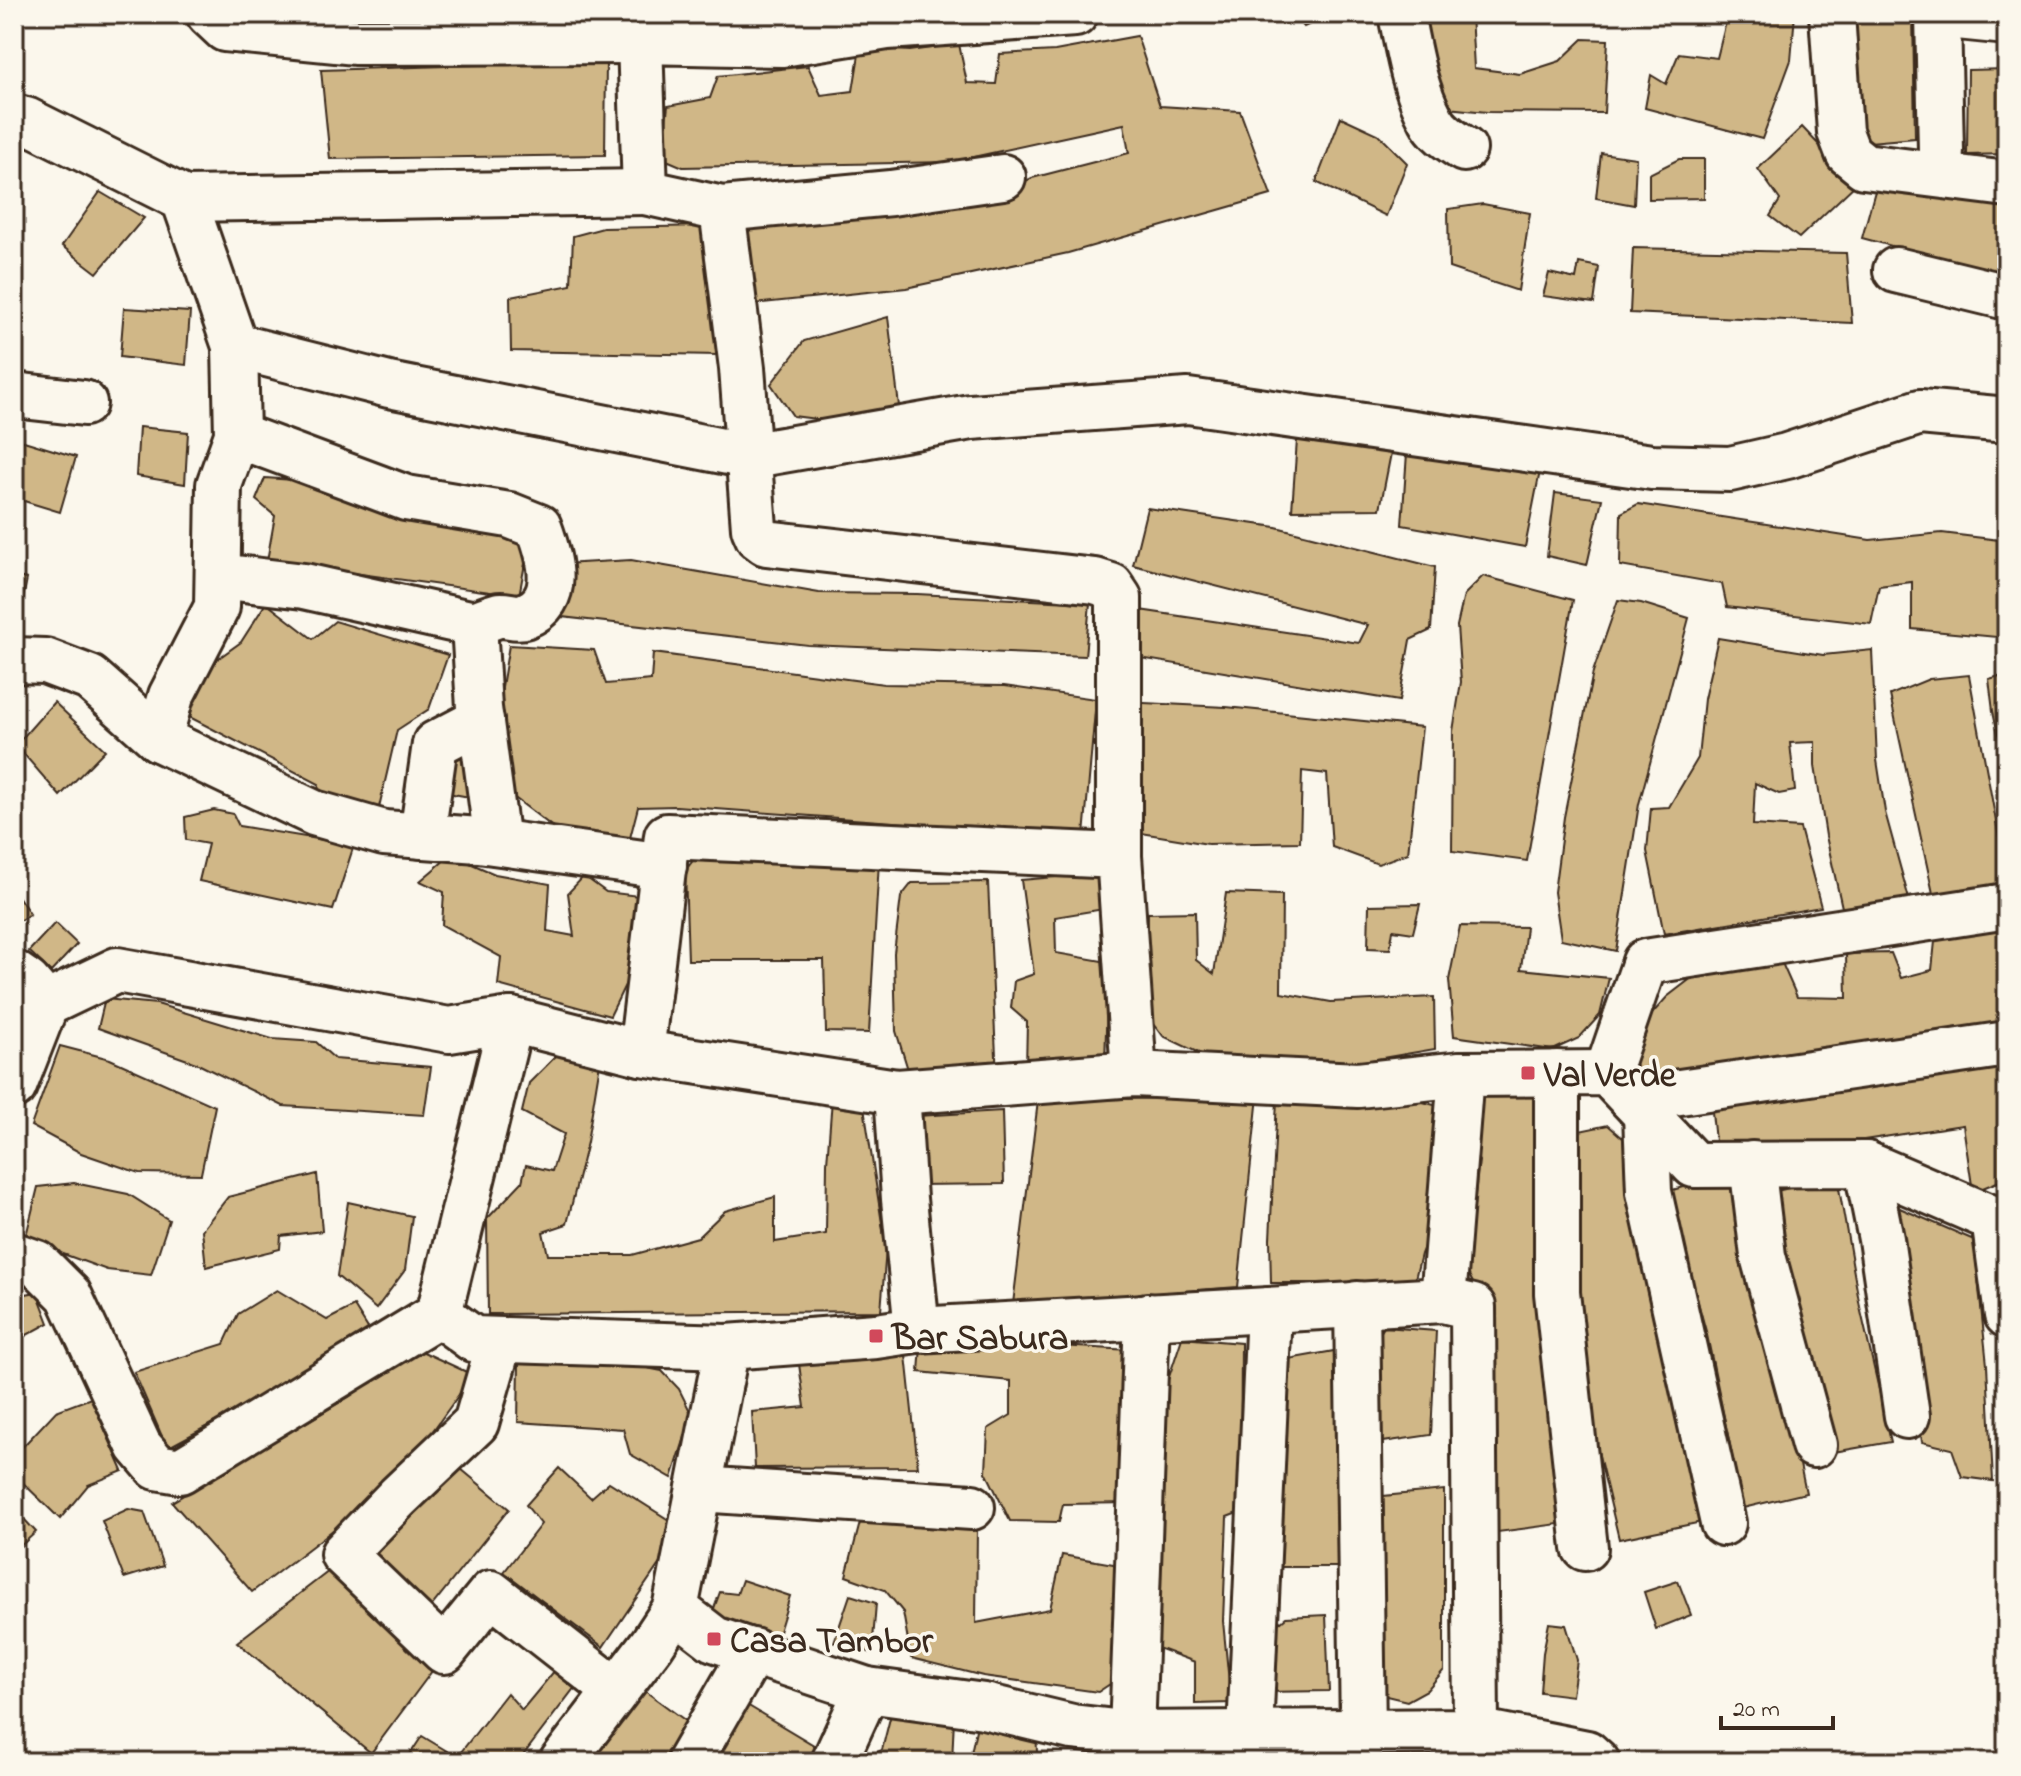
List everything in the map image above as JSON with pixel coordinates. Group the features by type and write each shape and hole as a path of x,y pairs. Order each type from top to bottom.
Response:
{"street":[{"path":"209,14 225,29 356,42 782,44 887,27 1075,14"},
{"path":"1401,14 1415,76 1431,121 1464,149"},
{"path":"1832,14 1840,132 1848,153 1864,166 2007,184"},
{"path":"1941,151 1938,14 2007,22"},
{"path":"640,41 645,192"},
{"path":"18,114 184,199 645,192 722,209 891,193 1003,177"},
{"path":"159,739 171,696 217,607 219,485 237,435 235,346 184,199"},
{"path":"722,209 742,368 754,528 758,537 766,543 1095,581 1111,586 1119,598 1119,856 1134,1074"},
{"path":"1896,270 2007,297"},
{"path":"235,346 389,385 748,456 971,417 1188,401 1652,467 1730,469 1787,456 1920,412 2007,420"},
{"path":"14,395 84,403"},
{"path":"218,576 304,586 474,624 501,615 521,618 540,608 551,586 550,556 539,527 509,515 406,498 237,435"},
{"path":"474,624 481,720 497,842"},
{"path":"14,660 45,661 90,678 159,739 314,813 384,833 497,842 664,866"},
{"path":"422,836 435,744 481,720"},
{"path":"641,1053 667,836 1119,856"},
{"path":"1723,1523 1628,1095 1645,962 2007,906"},
{"path":"14,1086 46,1004 117,970 449,1030 511,1020 641,1053 897,1092 1134,1074 1358,1085 1461,1074 1557,1073 1628,1095 2007,1044"},
{"path":"14,973 27,982 46,1004"},
{"path":"14,1255 37,1263 69,1295 139,1446 157,1467 180,1471 439,1314 511,1020"},
{"path":"1557,1073 1557,1293 1585,1548"},
{"path":"1443,1300 1461,1074"},
{"path":"897,1092 917,1330"},
{"path":"1628,1095 1694,1165 1866,1164 2000,1218 2007,1315"},
{"path":"1752,1164 1763,1256 1814,1445"},
{"path":"1866,1164 1881,1239 1907,1416"},
{"path":"439,1314 473,1339 727,1347 917,1330 1357,1304 1443,1300 1473,1307 1476,1731"},
{"path":"1338,1742 1357,1304"},
{"path":"1250,1733 1269,1310"},
{"path":"1132,1734 1147,1316"},
{"path":"500,1340 476,1423 343,1554 444,1651 491,1593 615,1690"},
{"path":"562,1762 675,1609 727,1347"},
{"path":"699,1489 972,1507"},
{"path":"675,1609 714,1639 867,1690 984,1706 1072,1727 1132,1734 1250,1733 1338,1742 1476,1731 1587,1753 1597,1762"},
{"path":"689,1762 753,1651"},
{"path":"834,1762 867,1690"}],"building":[{"path":"1294,14 1332,14 1304,27"},
{"path":"1406,14 1471,14 1474,68 1520,74 1560,61 1583,39 1608,40 1604,113 1487,112 1427,106"},
{"path":"1728,14 1795,14 1791,60 1762,139 1645,108 1651,75 1666,84 1679,53 1717,58"},
{"path":"1848,14 1913,14 1915,138 1858,143"},
{"path":"1137,36 1160,106 1240,111 1271,195 1068,253 906,288 753,304 739,223 986,200 1032,178 1129,153 1124,124 950,162 683,167 662,158 668,106 710,98 718,76 808,66 821,95 853,91 860,48 910,51 959,44 967,83 996,84 1000,54 1055,51"},
{"path":"606,61 605,155 330,159 321,70"},
{"path":"2007,69 2007,154 1967,155 1968,70"},
{"path":"1341,117 1378,134 1407,163 1386,216 1316,182"},
{"path":"1802,127 1856,184 1799,238 1770,216 1780,200 1758,169"},
{"path":"1601,153 1636,158 1634,205 1596,198"},
{"path":"1679,159 1704,159 1704,198 1649,199 1649,174"},
{"path":"1881,169 2007,202 2007,277 1862,238"},
{"path":"100,192 144,218 97,273 62,246"},
{"path":"1483,204 1530,213 1518,291 1449,268 1448,209"},
{"path":"709,226 718,355 511,351 510,297 571,285 573,236 603,228"},
{"path":"1633,248 1846,253 1852,323 1630,313"},
{"path":"1579,263 1599,267 1594,303 1543,296 1549,273 1576,279"},
{"path":"124,308 190,312 186,365 120,357"},
{"path":"888,317 899,406 840,422 793,416 771,384 804,341"},
{"path":"139,427 188,432 185,484 136,476"},
{"path":"14,438 76,457 60,512 14,498"},
{"path":"1297,440 1391,453 1380,509 1292,510"},
{"path":"1407,453 1540,471 1525,547 1402,525"},
{"path":"265,478 323,482 529,542 519,596 267,561 275,516 256,500"},
{"path":"1555,493 1602,499 1587,565 1547,556"},
{"path":"1638,504 1870,540 1942,533 2007,541 2007,638 1912,629 1912,582 1879,586 1871,624 1727,607 1722,584 1620,566 1621,513"},
{"path":"1147,508 1276,527 1435,567 1431,630 1410,640 1399,701 1116,654 1113,606 1359,643 1368,625 1133,565"},
{"path":"631,560 819,593 917,594 1090,603 1085,656 808,645 562,617 564,564"},
{"path":"14,576 27,579 18,623 14,623"},
{"path":"1483,576 1573,600 1527,861 1452,851 1453,731 1461,682 1457,626 1464,595"},
{"path":"1618,600 1641,603 1689,618 1639,804 1616,951 1561,939 1554,892 1564,817 1593,672"},
{"path":"266,603 313,639 335,621 448,655 429,709 397,730 377,816 317,798 319,784 178,711 205,668 241,642"},
{"path":"1718,638 1823,655 1872,650 1877,760 1885,812 1909,899 1843,912 1826,836 1815,766 1815,742 1790,743 1795,791 1779,794 1755,783 1753,825 1800,828 1821,907 1664,934 1647,851 1651,808 1669,807 1698,758 1704,699"},
{"path":"509,645 594,650 606,684 651,680 653,653 884,684 1004,686 1096,699 1084,836 676,806 638,807 630,838 558,831 499,786 497,716"},
{"path":"2007,674 2007,774 1989,679"},
{"path":"1969,675 2007,881 1934,898 1890,695 1929,679"},
{"path":"54,702 105,750 60,796 16,745"},
{"path":"1123,702 1226,707 1422,727 1408,853 1378,864 1332,847 1327,774 1302,771 1300,842 1208,844 1117,829"},
{"path":"445,747 480,753 475,798 442,792"},
{"path":"214,810 233,814 239,826 354,845 333,910 199,881 208,844 186,840 185,817"},
{"path":"701,850 879,861 869,1033 826,1032 824,960 688,960 685,871"},
{"path":"451,855 495,874 550,884 547,931 574,936 568,893 584,876 606,892 639,896 626,983 610,1016 498,985 501,957 442,925 444,892 420,881"},
{"path":"1103,873 1104,909 1055,917 1056,953 1108,962 1105,1064 1026,1068 1027,1022 1011,1008 1014,981 1034,974 1021,880"},
{"path":"988,882 997,1078 914,1089 896,1031 894,953 901,897 912,883"},
{"path":"14,890 30,914 14,924"},
{"path":"1226,893 1282,895 1281,993 1331,1002 1434,997 1435,1049 1359,1062 1256,1067 1201,1054 1163,1036 1146,1013 1148,913 1195,912 1196,960 1214,974"},
{"path":"1420,904 1413,933 1393,930 1390,949 1368,948 1369,905"},
{"path":"2007,921 2007,1028 1640,1078 1631,1051 1643,1024 1667,997 1697,974 1782,963 1797,997 1847,998 1846,954 1891,953 1901,978 1932,970 1936,932"},
{"path":"55,923 77,944 51,972 29,951"},
{"path":"1460,926 1526,927 1521,969 1609,978 1600,1015 1579,1038 1553,1050 1454,1036 1449,980"},
{"path":"105,999 157,1004 272,1039 316,1042 335,1059 431,1067 424,1115 283,1106 196,1063 98,1028"},
{"path":"60,1046 110,1059 215,1106 201,1174 139,1173 81,1153 31,1126"},
{"path":"564,1048 601,1057 587,1142 567,1224 543,1232 548,1255 632,1255 698,1237 725,1211 775,1197 775,1242 826,1234 832,1099 864,1107 886,1249 881,1311 488,1314 487,1219 522,1182 526,1165 552,1171 564,1134 522,1112 529,1083"},
{"path":"2007,1053 2007,1178 1973,1192 1963,1125 1831,1145 1716,1151 1711,1102"},
{"path":"1534,1091 1554,1100 1546,1332 1559,1524 1498,1532 1488,1478 1480,1297 1466,1269 1479,1161 1469,1144 1472,1096"},
{"path":"1396,1095 1438,1106 1431,1229 1414,1283 1271,1283 1270,1239 1277,1100"},
{"path":"1258,1096 1238,1287 1013,1304 1038,1101"},
{"path":"1002,1111 1004,1184 918,1185 917,1116"},
{"path":"1608,1125 1625,1140 1632,1206 1653,1287 1667,1379 1702,1522 1619,1539 1586,1401 1565,1271 1570,1133"},
{"path":"317,1174 322,1231 281,1236 280,1249 206,1267 202,1230 228,1197"},
{"path":"1837,1177 1860,1307 1891,1442 1828,1453 1772,1192"},
{"path":"1700,1182 1742,1188 1806,1493 1743,1508 1707,1335 1680,1237 1659,1194"},
{"path":"74,1183 128,1194 169,1220 151,1275 107,1270 25,1240 38,1187"},
{"path":"348,1202 412,1216 405,1270 376,1309 337,1276"},
{"path":"1888,1203 1974,1240 1987,1365 1993,1481 1962,1477 1952,1449 1922,1442"},
{"path":"277,1290 327,1320 354,1306 369,1330 276,1389 167,1448 134,1372 224,1344 238,1314"},
{"path":"37,1292 49,1323 14,1342 14,1296"},
{"path":"1384,1327 1436,1331 1431,1435 1376,1443 1368,1353"},
{"path":"1182,1338 1241,1343 1240,1512 1227,1517 1223,1621 1231,1703 1195,1704 1195,1662 1155,1647 1163,1395"},
{"path":"1022,1344 1131,1350 1131,1503 1063,1504 1059,1522 1010,1521 986,1472 988,1429 1011,1415 1011,1381 919,1372 921,1346"},
{"path":"417,1349 473,1375 406,1468 333,1530 252,1592 172,1502 349,1397"},
{"path":"1334,1351 1348,1458 1338,1567 1277,1567 1277,1361"},
{"path":"906,1355 918,1467 755,1468 752,1412 805,1407 798,1357"},
{"path":"519,1363 621,1363 662,1371 679,1389 692,1415 672,1478 630,1454 623,1429 518,1422"},
{"path":"91,1398 123,1471 88,1485 60,1519 14,1474 14,1456 56,1411"},
{"path":"449,1459 509,1509 427,1612 369,1557"},
{"path":"559,1468 591,1498 609,1482 672,1522 660,1563 603,1647 504,1572 541,1524 526,1505"},
{"path":"1444,1490 1444,1670 1427,1690 1407,1701 1378,1694 1363,1498"},
{"path":"128,1509 144,1512 163,1566 124,1578 102,1521"},
{"path":"862,1515 977,1528 976,1623 1050,1609 1062,1555 1125,1566 1119,1678 1098,1692 983,1676 911,1658 903,1612 885,1590 846,1576"},
{"path":"24,1519 36,1532 14,1552 14,1520"},
{"path":"329,1571 438,1663 371,1753 237,1642"},
{"path":"742,1580 790,1596 778,1635 712,1614 720,1592 737,1594"},
{"path":"1678,1581 1691,1615 1656,1629 1644,1592"},
{"path":"850,1595 876,1603 872,1653 834,1642"},
{"path":"1326,1615 1329,1691 1259,1692 1254,1644 1286,1617"},
{"path":"1549,1623 1566,1625 1577,1660 1572,1696 1540,1692"},
{"path":"555,1670 578,1683 518,1762 405,1762 422,1736 457,1757 507,1693 522,1710"},
{"path":"641,1688 690,1724 670,1762 583,1762"},
{"path":"737,1699 827,1753 823,1762 704,1762"},
{"path":"891,1714 954,1718 952,1762 857,1762 882,1750"},
{"path":"977,1725 1036,1726 1037,1753 1095,1762 969,1762"}],"place":[{"name":"Val Verde","path":"1528,1073"},
{"name":"Bar Sabura","path":"876,1336"},
{"name":"Casa Tambor","path":"714,1639"}]}
